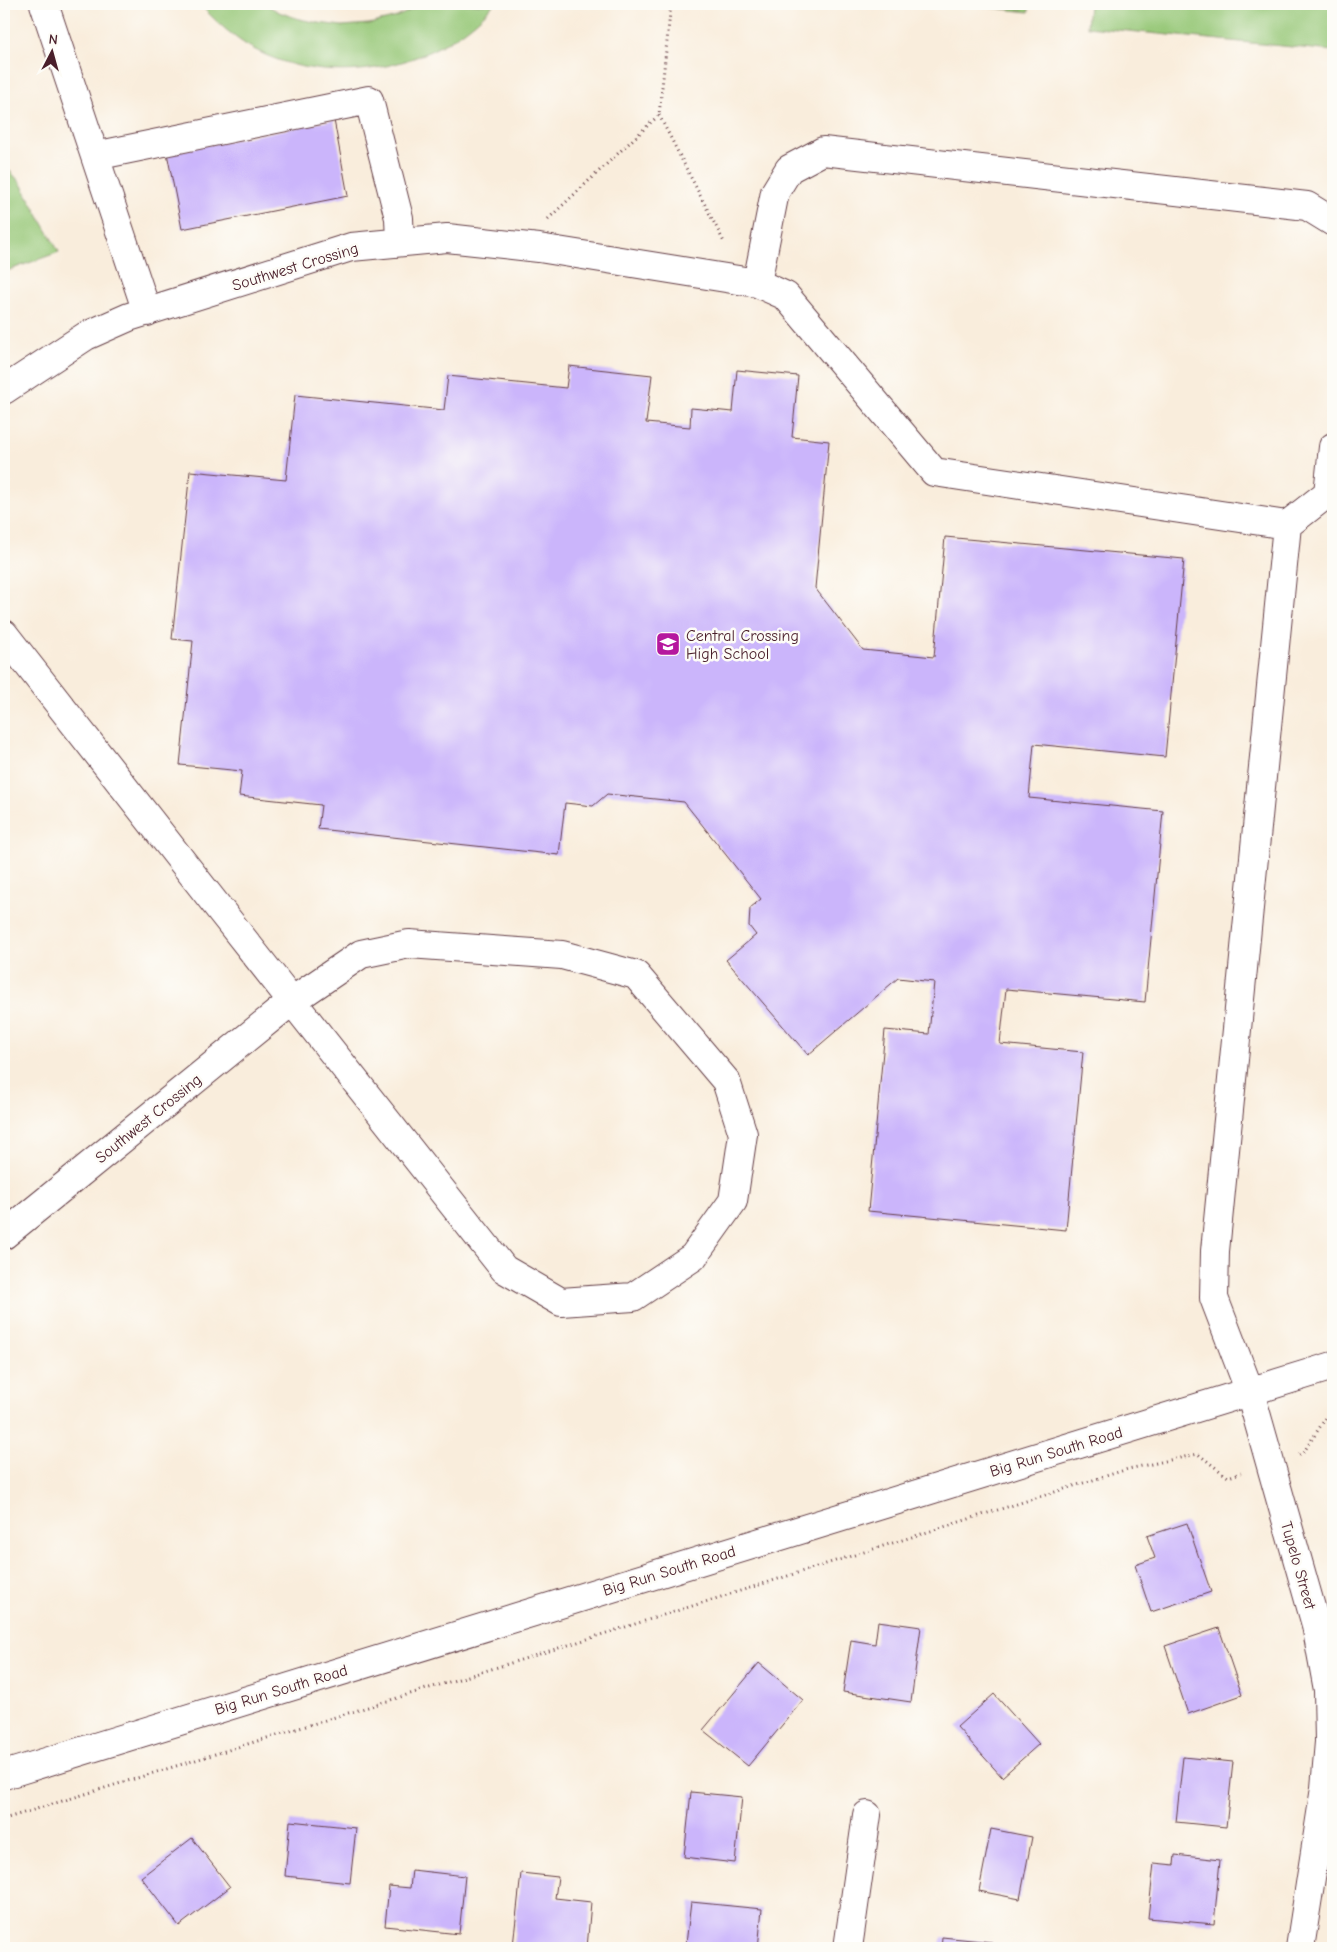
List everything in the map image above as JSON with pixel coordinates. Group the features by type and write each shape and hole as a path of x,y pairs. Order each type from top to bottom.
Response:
{"street":[{"path":"44,4 147,312"},
{"path":"95,156 369,100 399,218 400,241"},
{"path":"757,283 775,192 790,169 823,151 1307,206 1333,222"},
{"name":"Southwest Crossing","path":"4,390 86,336 129,317 351,247 447,238 540,248 757,283 786,296 934,472 1287,525"},
{"path":"1287,525 1328,493 1333,447"},
{"name":"Tupelo Street","path":"1287,525 1216,1251 1214,1298 1250,1392 1316,1625 1328,1690 1329,1742 1325,1788 1300,1948"},
{"path":"4,634 292,1001"},
{"name":"Southwest Crossing","path":"4,1235 292,1001 362,954 409,944 562,955 636,975 726,1081 743,1134 733,1201 693,1257 633,1297 561,1302 504,1269 292,1001"},
{"name":"Big Run South Road","path":"4,1774 1333,1366"},
{"path":"848,1948 867,1815"}],"path":[{"path":"671,4 658,115 724,242"},
{"path":"542,224 658,115"},
{"path":"4,1819 546,1652 1128,1468 1198,1454 1228,1478 1303,1454 1333,1407"}],"green space":[{"path":"199,4 265,4 279,12 299,19 342,26 369,24 397,17 423,4 494,4 469,27 441,46 410,59 377,68 343,71 309,68 276,59 239,40"},
{"path":"959,4 1029,4 1029,12"},
{"path":"1089,4 1333,4 1333,51 1087,27"},
{"path":"4,165 20,182 59,252 4,272"}],"building":[{"path":"334,120 348,196 182,229 167,153"},
{"name":"Central Crossing High School","path":"569,366 652,375 646,423 690,427 691,408 733,412 737,370 798,376 792,437 829,441 815,588 863,650 934,657 945,537 1184,559 1165,757 1034,744 1029,798 1163,811 1145,1002 1006,989 1000,1044 1083,1052 1066,1230 868,1211 885,1030 929,1034 934,982 898,978 808,1055 726,960 756,935 749,926 750,908 761,899 684,802 607,794 593,806 565,803 559,855 318,829 321,805 239,796 242,771 180,765 193,641 172,639 190,471 286,480 295,395 444,410 448,376 566,388"},
{"path":"1187,1523 1211,1592 1151,1612 1135,1565 1155,1558 1147,1536"},
{"path":"878,1621 921,1627 911,1702 843,1692 851,1640 875,1644"},
{"path":"1219,1628 1242,1695 1188,1714 1165,1646"},
{"path":"759,1663 803,1700 748,1766 703,1730"},
{"path":"994,1694 1039,1744 1002,1777 957,1727"},
{"path":"1183,1757 1233,1762 1226,1827 1176,1822"},
{"path":"691,1792 742,1797 735,1863 684,1857"},
{"path":"290,1821 356,1828 350,1883 285,1876"},
{"path":"991,1829 1032,1837 1020,1899 979,1891"},
{"path":"192,1838 230,1887 179,1926 141,1877"},
{"path":"1175,1855 1220,1860 1214,1924 1148,1918 1154,1863 1174,1865"},
{"path":"412,1870 465,1876 459,1934 385,1926 389,1886 410,1888"},
{"path":"521,1873 558,1877 555,1898 591,1902 587,1948 513,1946"},
{"path":"691,1902 762,1909 758,1948 705,1948 705,1946 686,1944"},
{"path":"942,1937 992,1942 991,1948 941,1948"}],"place":[{"name":"Central Crossing High School","path":"668,644"}]}
